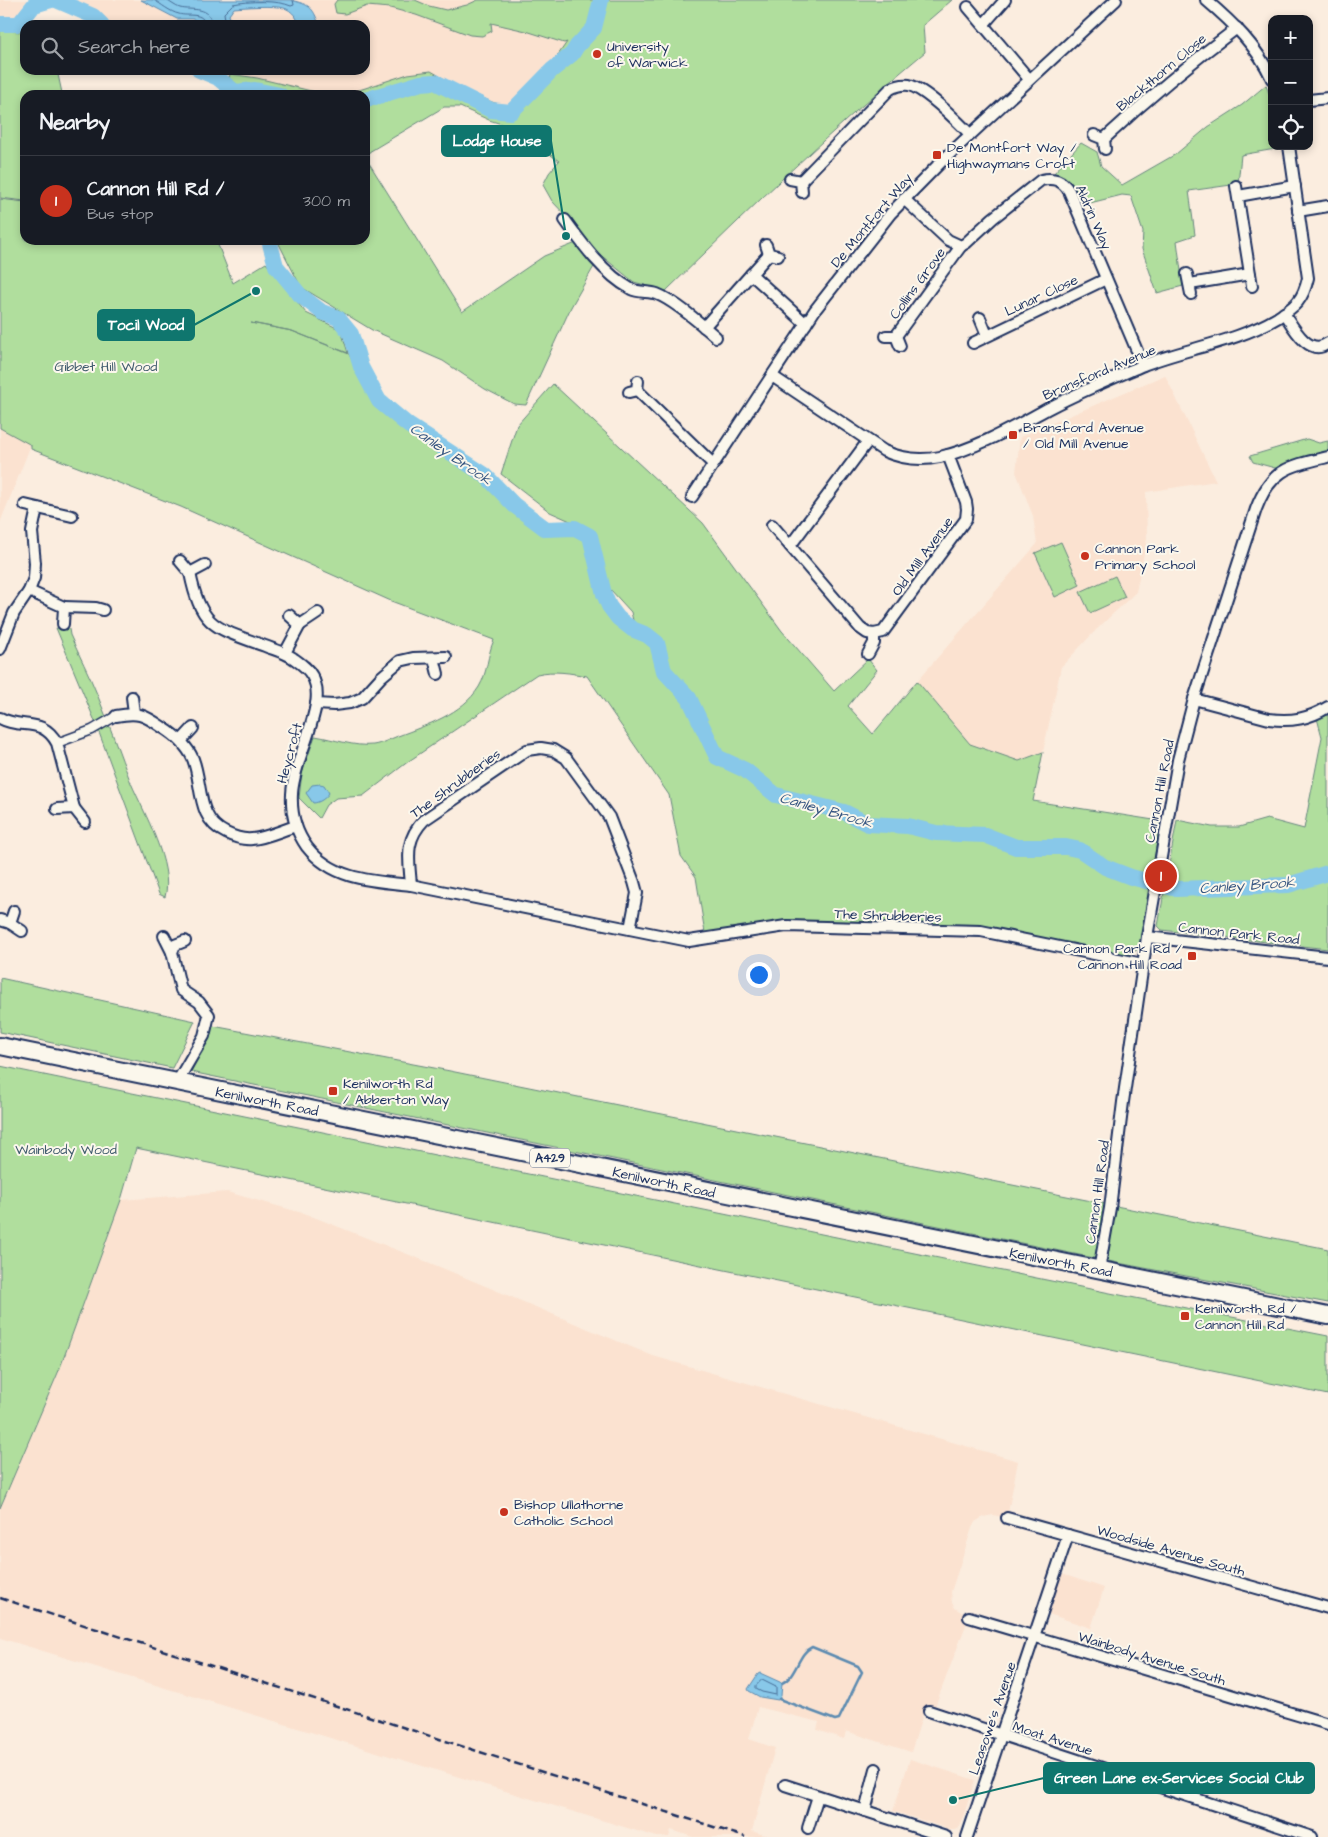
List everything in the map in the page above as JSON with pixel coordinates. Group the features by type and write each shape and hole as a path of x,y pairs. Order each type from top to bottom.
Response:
{"main road":[{"name":"Kenilworth Road","path":"0,1046 1328,1316"}],"street":[{"path":"984,24 1005,0"},
{"name":"De Montfort Way","path":"692,496 806,324 853,260 904,199 970,134 1116,0"},
{"path":"1206,0 1237,28 1255,49 1268,72"},
{"path":"968,7 1029,79"},
{"name":"Blackthorn Close","path":"1101,141 1186,66 1237,28"},
{"path":"802,192 795,180 896,85 909,85 932,99 970,134"},
{"path":"1313,100 1328,98"},
{"name":"Bransford Avenue","path":"772,376 868,441 891,454 905,458 927,459 948,455 990,439 1054,406 1143,365 1250,332 1284,313 1302,298 1308,278 1290,150"},
{"name":"Aldrin Way","path":"961,246 1041,180 1056,179 1065,185 1070,192 1143,365"},
{"path":"1252,286 1237,191 1295,186"},
{"path":"904,199 948,240 961,246"},
{"path":"1298,211 1328,206"},
{"path":"565,220 603,273 633,290 656,294 669,300 716,337"},
{"name":"Collins Grove","path":"900,346 891,336 961,246"},
{"path":"704,327 771,251"},
{"path":"751,274 806,324"},
{"path":"1189,284 1250,274"},
{"name":"Lunar Close","path":"973,343 1106,279"},
{"path":"1284,313 1298,333 1311,346 1321,348 1328,343"},
{"path":"980,318 987,335"},
{"path":"634,388 713,464"},
{"path":"790,546 868,441"},
{"name":"Old Mill Avenue","path":"874,634 883,632 966,519 966,502 948,455"},
{"name":"Cannon Hill Road","path":"1100,1270 1147,937 1178,760 1194,699 1264,489 1274,477 1285,470 1328,457"},
{"path":"24,505 72,516"},
{"path":"0,649 14,612 29,591 35,570 32,532 37,508"},
{"path":"772,525 860,628 867,633 874,634 874,643 868,654"},
{"name":"Heycroft","path":"180,561 190,573 198,605 205,616 216,627 285,653 299,662 312,675 317,691 316,704 292,792 292,808 296,826 303,841 322,863 338,872 370,880 411,885"},
{"path":"190,573 205,565"},
{"path":"29,591 64,607 103,610"},
{"path":"63,624 64,607"},
{"path":"285,653 300,625 318,613"},
{"path":"289,615 300,625"},
{"path":"316,704 334,705 350,703 362,698 380,677 400,661 413,658 446,657"},
{"path":"434,658 438,674"},
{"path":"132,697 134,713"},
{"path":"1194,699 1269,719 1280,720 1305,718 1328,707"},
{"path":"57,743 92,730 116,716 134,713 149,718 182,741 192,758 197,773 205,810 210,820 222,831 235,837 252,839 296,826"},
{"path":"0,718 9,723 38,725 47,729 52,735 57,743 74,808 85,822"},
{"path":"182,741 193,728"},
{"name":"The Shrubberies","path":"630,929 636,893 634,882 609,816 566,758 553,750 542,748 527,750 424,820 410,838 408,852 411,885 689,941 786,926 981,931 1143,964"},
{"path":"57,809 74,808"},
{"path":"14,911 5,922 22,931"},
{"path":"164,936 172,952 181,990 199,1002 209,1015 204,1036 177,1082"},
{"name":"Cannon Park Road","path":"1147,937 1328,957"},
{"path":"172,952 175,945 186,942"},
{"name":"Woodside Avenue South","path":"1006,1518 1328,1608"},
{"name":"Leasowe's Avenue","path":"967,1837 1068,1535"},
{"name":"Wainbody Avenue South","path":"968,1617 1328,1724"},
{"name":"Moat Avenue","path":"929,1712 1312,1837"},
{"path":"865,1811 876,1769"},
{"path":"785,1785 946,1837"},
{"path":"808,1828 818,1796"}],"shaded area":[{"path":"0,0 35,0 24,4 16,20 20,142 20,245 23,245 30,447 0,523"},
{"name":"University of Warwick","path":"69,0 893,0 510,110 460,91 370,94 370,90 277,90 239,83 220,75 370,75 370,20 104,20 93,10"},
{"name":"Cannon Park Primary School","path":"1165,375 1216,481 1146,492 1147,539 1136,592 1061,667 1043,752 1019,761 970,744 917,681 1037,544 1033,516 1016,472 1020,437"},
{"name":"Bishop Ullathorne Catholic School","path":"227,1192 306,1214 435,1265 653,1356 1018,1461 1007,1518 993,1515 983,1517 975,1522 972,1528 951,1592 952,1603 955,1608 969,1617 934,1709 923,1714 911,1752 846,1731 844,1739 817,1730 819,1722 758,1707 749,1739 775,1748 752,1831 770,1837 693,1837 671,1830 669,1837 657,1837 0,1638 0,1508 60,1368 121,1200"},
{"path":"1056,1572 1104,1588 1091,1628 1043,1612"},
{"path":"910,1759 975,1780 960,1826 957,1829 952,1830 893,1811"}],"green space":[{"path":"337,0 415,0 446,10 478,0 952,0 923,25 925,52 825,139 666,291 634,282 582,240 569,219 552,201 543,185 549,173 559,161 544,150 519,141 511,127 489,120 460,107 444,107 370,151 370,90 359,90 408,74 431,71 457,86 492,102 509,107 558,55 567,42 564,43 526,31 491,23 492,31 482,36 470,35 416,15 390,8 367,6 345,14 336,13 334,4"},
{"path":"0,31 20,32 20,75 58,75 61,90 20,90 20,200 0,198"},
{"path":"230,75 237,75 307,90 227,90"},
{"path":"1266,85 1268,91 1268,150 1270,150 1241,155 1238,184 1189,191 1195,235 1177,241 1183,286 1157,293 1142,249 1143,232 1131,196 1122,195 1082,205 1071,182 1054,173 1081,143 1097,152 1101,166 1122,185 1176,154 1208,127 1242,105"},
{"path":"370,165 462,312 544,256 576,243 596,263 571,307 526,405 514,404 485,389 443,361 372,330 301,287 280,245 370,245"},
{"name":"Gibbet Hill Wood","path":"0,199 20,201 20,245 218,245 233,283 266,263 306,313 341,330 348,353 292,331 349,354 361,380 377,405 407,429 484,479 510,507 544,534 574,531 588,539 597,580 607,606 614,617 636,633 631,612 610,589 593,531 550,512 501,474 517,425 553,384 703,523 782,631 834,691 868,659 877,670 848,706 873,734 917,681 970,744 1019,761 1043,752 1033,801 1160,821 1141,947 1129,955 980,926 789,920 705,933 696,877 681,856 669,795 587,676 556,672 537,674 409,761 363,796 336,798 326,805 319,818 299,798 302,773 315,736 351,744 373,745 443,718 463,704 479,687 494,640 391,601 181,507 31,449 31,445 0,428"},
{"path":"1307,439 1319,443 1328,441 1328,454 1275,468 1253,462 1250,456"},
{"path":"1061,542 1080,585 1055,597 1035,553"},
{"path":"1115,576 1125,597 1090,613 1080,592"},
{"path":"56,628 69,629 70,635 91,679 131,783 150,824 162,855 167,884 165,897 159,894 94,719"},
{"path":"1328,715 1328,949 1162,930 1158,926 1177,820 1212,827 1239,827 1267,819 1304,829 1322,737 1317,718"},
{"path":"0,978 195,1021 172,1068 0,1032"},
{"path":"213,1026 450,1071 1328,1249 1328,1303 1118,1263 191,1072"},
{"name":"Wainbody Wood","path":"0,1066 1328,1336 1328,1395 136,1148 121,1200 60,1368 0,1508"}],"water":[{"path":"141,0 291,0 310,7 317,20 297,20 287,9 266,6 234,8 229,15 230,20 177,19"},
{"path":"312,785 324,785 329,793 322,800 313,803 306,793"},
{"path":"760,1673 782,1683 781,1696 778,1700 760,1697 749,1691 748,1689"}],"waterway":[{"name":"Canley Brook","path":"22,20 34,5 51,0"},
{"name":"Canley Brook","path":"56,0 93,16 97,20"},
{"path":"370,98 421,83 435,82 491,110 511,112 552,70 572,54 594,28 601,0"},
{"name":"Canley Brook","path":"0,24 20,23"},
{"name":"Canley Brook","path":"211,75 218,78 233,90"},
{"name":"Canley Brook","path":"270,245 276,266 300,295 322,312 338,318 351,334 361,367 379,401 408,425 485,475 514,505 546,529 575,528 590,536 604,594 609,606 618,618 632,629 647,635 657,643 664,671 689,698 717,757 745,770 776,795 844,812 868,824 908,826 936,833 985,835 1016,847 1066,847 1080,850 1105,867 1131,877 1177,889 1288,885 1328,873"},
{"path":"779,1699 835,1720 839,1719 862,1672 858,1666 812,1647 807,1650 791,1675 782,1683"}],"railway":[{"path":"0,1598 745,1837"}],"place":[{"name":"University of Warwick","path":"597,54"},
{"name":"De Montfort Way / Highwaymans Croft","path":"937,155"},
{"name":"Lodge House","path":"566,236"},
{"name":"Tocil Wood","path":"256,291"},
{"name":"Bransford Avenue / Old Mill Avenue","path":"1013,435"},
{"name":"Cannon Park Primary School","path":"1085,556"},
{"name":"Cannon Hill Rd /","path":"1161,876"},
{"name":"Cannon Park Rd / Cannon Hill Road","path":"1192,956"},
{"name":"Kenilworth Rd / Abberton Way","path":"333,1091"},
{"name":"Kenilworth Rd / Cannon Hill Rd","path":"1185,1316"},
{"name":"Bishop Ullathorne Catholic School","path":"504,1512"},
{"name":"Green Lane ex-Services Social Club","path":"953,1800"}]}
